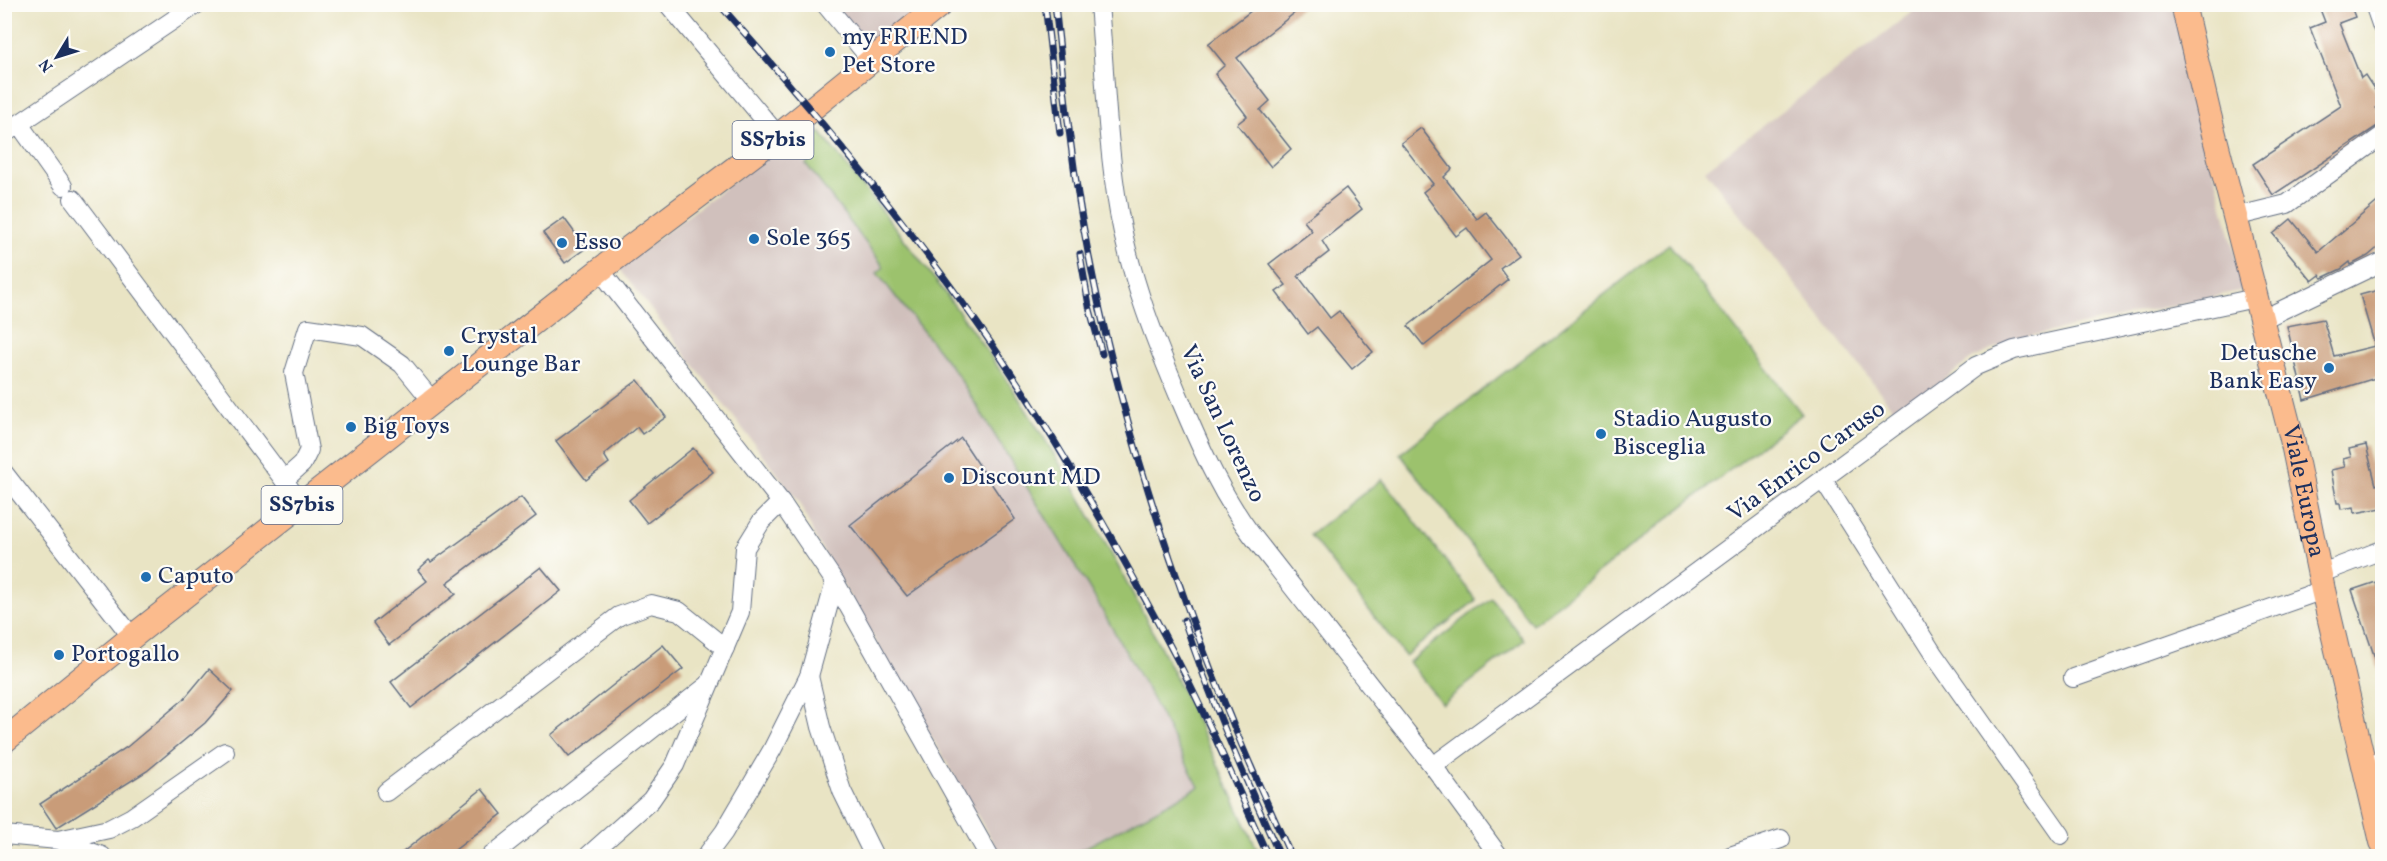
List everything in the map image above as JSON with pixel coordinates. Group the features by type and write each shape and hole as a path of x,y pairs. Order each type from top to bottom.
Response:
{"main road":[{"name":"SS7bis","path":"4,741 132,637 600,270 778,136 941,4"},
{"name":"Viale Europa","path":"2184,4 2234,217 2292,439 2321,582 2374,764 2382,842"}],"street":[{"path":"197,4 12,129 68,192 301,505"},
{"path":"668,4 778,136"},
{"path":"825,4 872,61"},
{"name":"Via San Lorenzo","path":"1099,4 1118,211 1131,272 1173,384 1201,448 1233,510 1433,766 1499,856"},
{"path":"2374,4 2382,27"},
{"path":"2234,217 2287,204 2382,136"},
{"name":"Via Enrico Caruso","path":"1433,766 1976,366 2014,350 2258,309 2382,262"},
{"path":"600,270 781,502 835,582 989,856"},
{"path":"284,480 302,465 309,450 294,373 308,328 362,336 402,363 433,402"},
{"path":"4,473 132,637"},
{"path":"1823,480 1934,656 2061,835"},
{"path":"588,856 651,800 675,765 740,612 745,548 761,522 781,502"},
{"path":"2073,678 2321,582 2382,550"},
{"path":"706,856 724,832 772,750 809,676 835,582"},
{"path":"386,792 619,616 651,604 679,611 725,648"},
{"path":"809,676 821,727 842,791 874,856"},
{"path":"491,856 712,682"},
{"path":"58,840 109,829 132,817 225,752"},
{"path":"4,835 58,840 102,856"},
{"path":"1730,856 1781,839"}],"shaded area":[{"path":"833,5 931,5 873,52"},
{"path":"1921,5 2173,5 2244,290 2013,340 1970,360 1898,415 1705,170"},
{"path":"788,140 964,373 1147,689 1199,787 1075,853 1076,856 1001,856 816,539 799,502 619,268"}],"green space":[{"path":"820,132 965,320 1044,438 1132,591 1260,856 1076,856 1075,853 1199,787 1147,689 1088,586 957,374 877,273 884,267 806,164 817,148 812,139"},
{"name":"Stadio Augusto Bisceglia","path":"1669,244 1802,414 1532,624 1400,454"},
{"path":"1382,479 1476,600 1405,656 1310,535"},
{"path":"1491,598 1524,640 1442,704 1409,662"}],"building":[{"path":"1260,4 1306,4 1237,58 1270,101 1260,110 1291,149 1271,167 1237,124 1247,116 1215,74 1225,65 1208,44"},
{"path":"2318,4 2350,4 2355,17 2339,23 2361,78 2365,75 2382,101 2382,104 2376,108 2382,118 2382,123 2273,195 2253,164 2341,106 2310,28 2325,22"},
{"path":"1421,128 1452,169 1444,177 1477,219 1486,212 1519,254 1500,268 1508,279 1424,346 1408,326 1491,260 1467,228 1456,236 1423,192 1433,184 1401,143"},
{"path":"1346,188 1362,209 1322,241 1329,252 1298,276 1330,318 1339,311 1373,352 1352,369 1317,327 1308,334 1276,292 1286,285 1269,264 1312,231 1304,221"},
{"path":"2382,198 2382,244 2368,256 2351,265 2350,262 2322,278 2320,275 2312,281 2273,234 2291,219 2318,252"},
{"path":"564,218 586,248 565,263 543,233"},
{"name":"Detusche Bank Easy","path":"2382,289 2382,376 2304,400 2287,326 2323,319 2334,356 2375,346 2360,295"},
{"path":"638,380 666,417 642,434 637,427 604,455 609,463 586,480 556,441"},
{"name":"Discount MD","path":"961,438 1015,519 907,596 850,525"},
{"path":"2366,445 2376,485 2382,483 2382,508 2355,513 2354,507 2341,509 2340,503 2337,503 2331,470 2345,467 2343,459 2351,457 2349,449"},
{"path":"693,448 713,472 647,523 629,500"},
{"path":"521,497 536,516 447,583 456,594 389,645 373,623 427,581 418,570"},
{"path":"541,567 561,591 411,708 391,682"},
{"path":"2376,582 2382,601 2382,673 2380,673 2352,590"},
{"path":"663,645 683,669 569,757 551,735"},
{"path":"209,669 233,691 205,723 147,771 56,828 40,804 127,747 184,699"},
{"path":"482,789 502,814 447,856 398,856"}],"railway":[{"path":"719,4 875,187 962,302 1050,433 1103,523 1178,661 1268,856"},
{"path":"1045,4 1060,133"},
{"path":"1055,4 1082,221 1100,311 1131,431 1148,491 1188,610 1247,757 1291,856"},
{"path":"1080,254 1089,306 1102,354"},
{"path":"1184,620 1205,680 1280,856"}],"place":[{"name":"my FRIEND Pet Store","path":"830,52"},
{"name":"Sole 365","path":"754,239"},
{"name":"Esso","path":"562,243"},
{"name":"Crystal Lounge Bar","path":"449,351"},
{"name":"Detusche Bank Easy","path":"2329,368"},
{"name":"Big Toys","path":"351,427"},
{"name":"Stadio Augusto Bisceglia","path":"1601,434"},
{"name":"Discount MD","path":"949,478"},
{"name":"Caputo","path":"146,577"},
{"name":"Portogallo","path":"59,655"}]}
